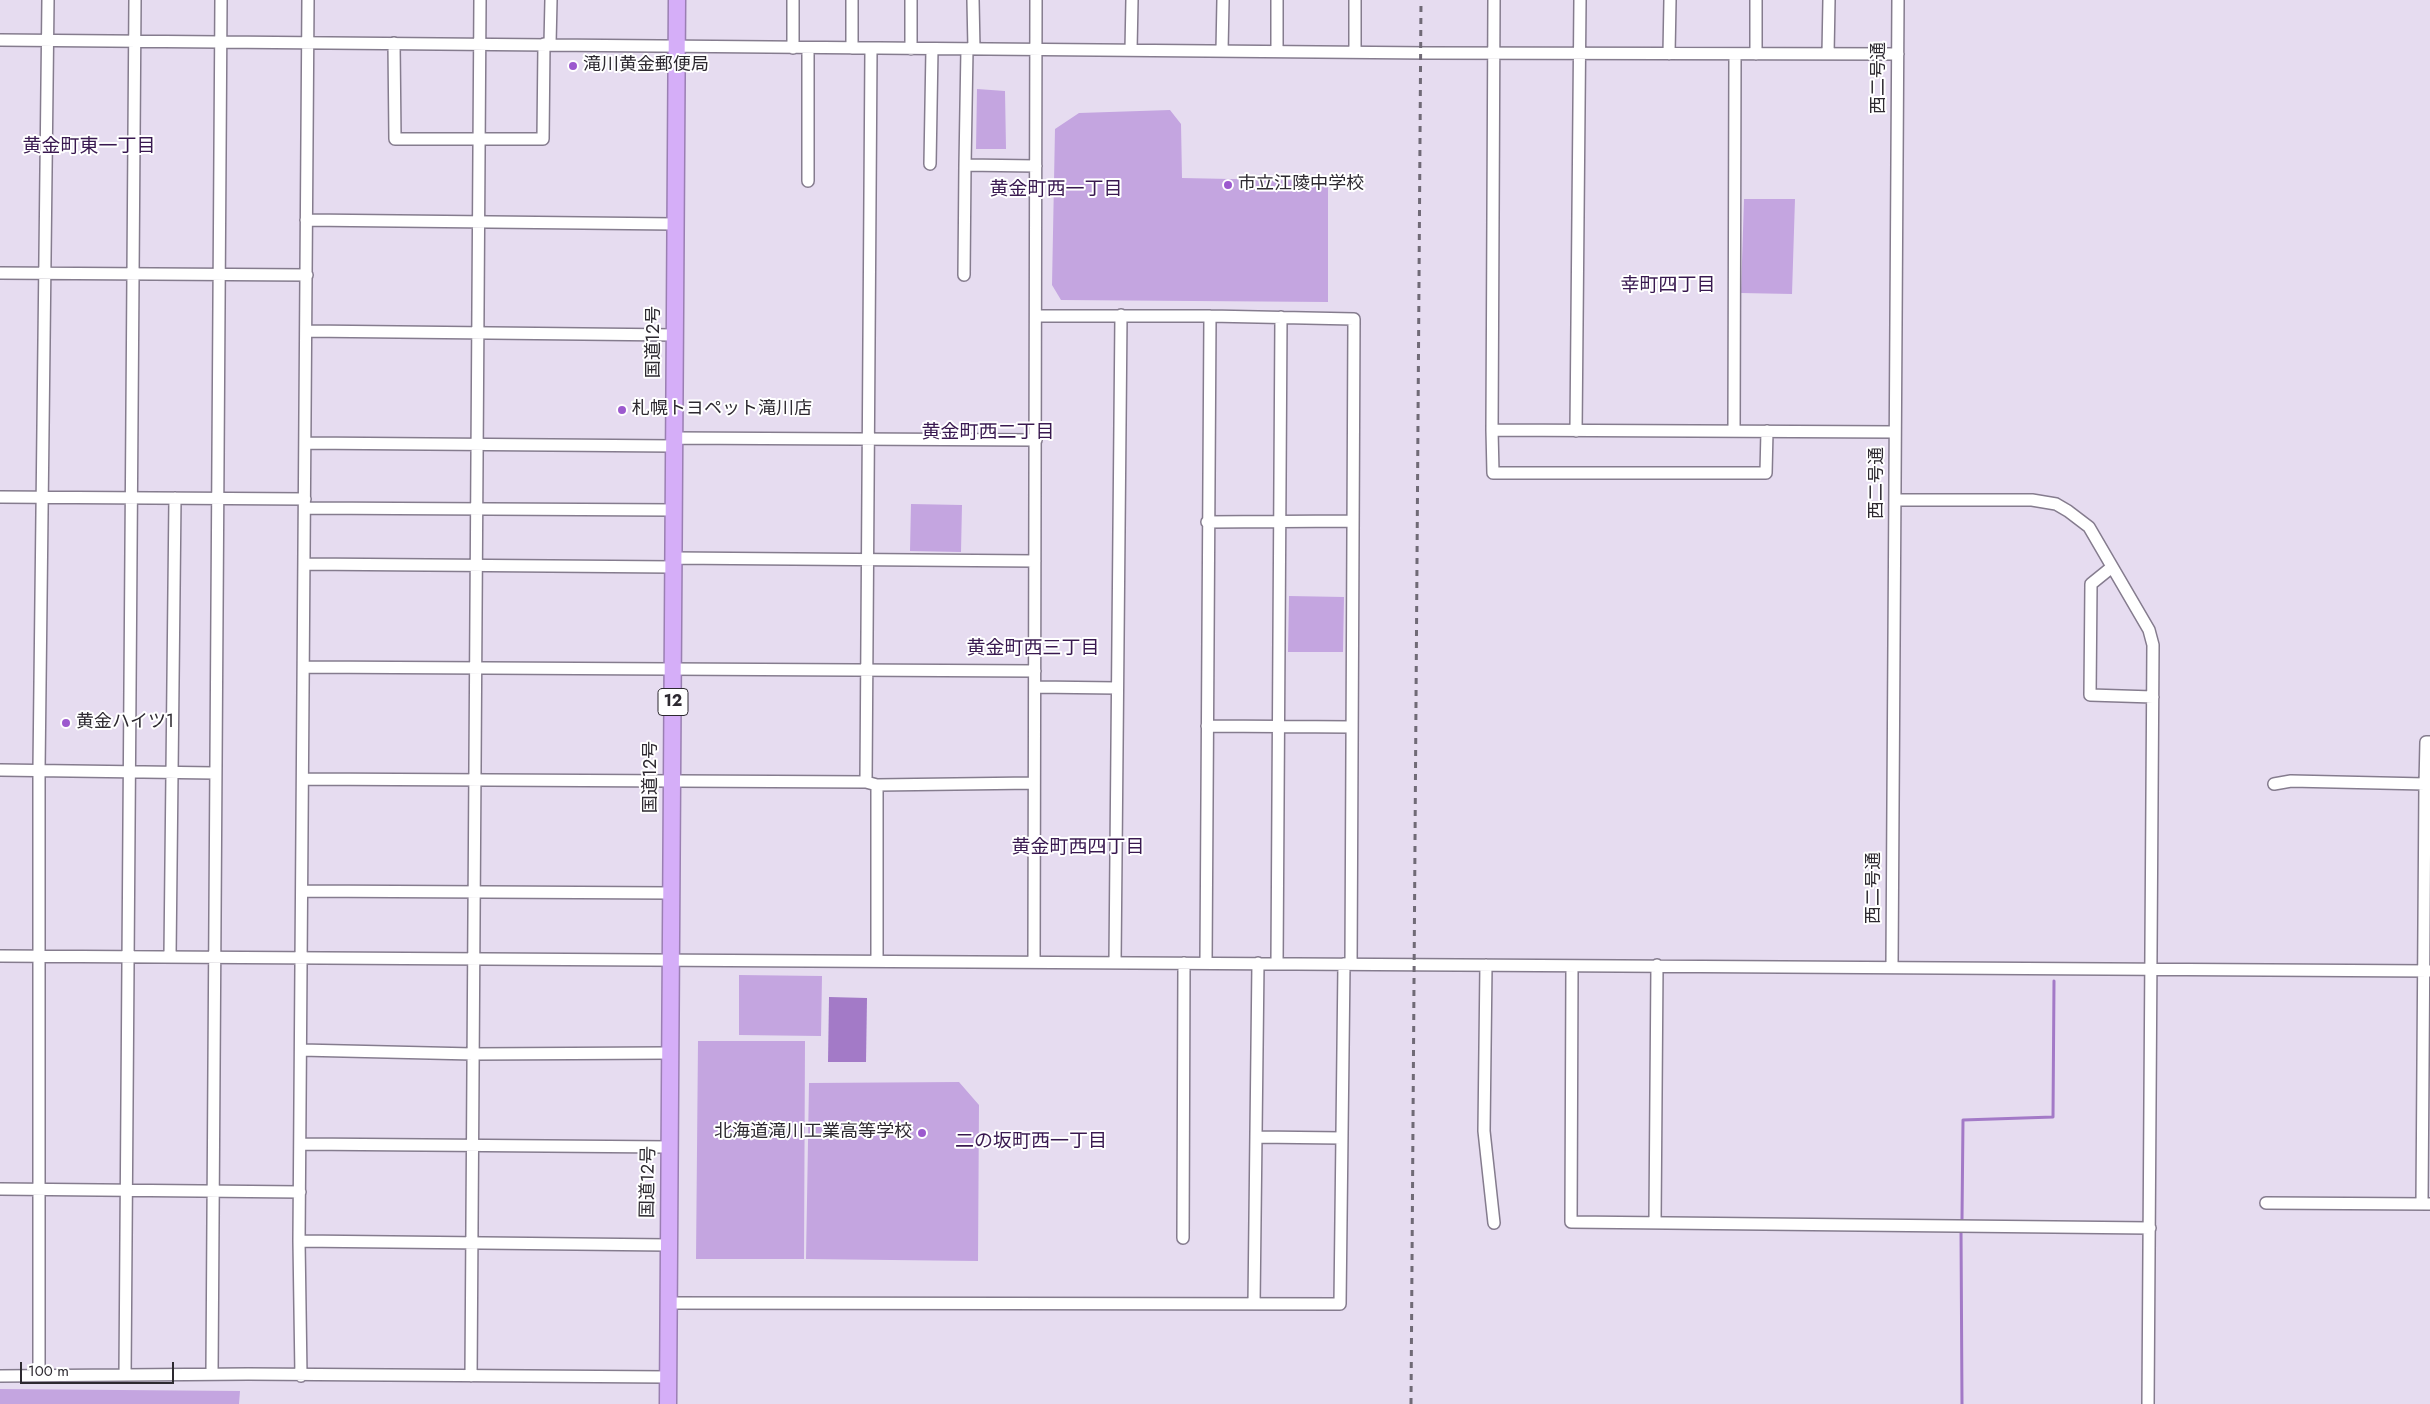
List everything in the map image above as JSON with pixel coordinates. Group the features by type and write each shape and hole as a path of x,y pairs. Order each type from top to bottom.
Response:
{"highway":[{"name":"国道12号","path":"668,1404 677,0"}],"street":[{"path":"39,1375 38,1189 41,957 39,770 48,0"},
{"path":"125,1376 135,0"},
{"path":"212,1374 215,1190 215,773 221,0"},
{"path":"301,1376 299,1241 308,0"},
{"path":"471,1376 480,0"},
{"path":"394,43 395,139 543,139 550,0"},
{"path":"793,0 793,48"},
{"path":"852,0 852,48"},
{"path":"911,0 911,49"},
{"path":"964,275 965,165 974,0"},
{"path":"1034,962 1036,0"},
{"path":"1131,50 1132,0"},
{"path":"1222,51 1223,0"},
{"path":"1277,0 1277,51"},
{"path":"1355,0 1355,52"},
{"path":"1494,0 1493,473 1766,473 1767,431"},
{"path":"1576,430 1580,0"},
{"path":"1669,54 1670,0"},
{"path":"1756,0 1756,54"},
{"path":"1828,54 1829,0"},
{"name":"西二号通","path":"1892,966 1898,0"},
{"path":"0,40 676,45 871,49 1898,54"},
{"path":"808,48 808,181"},
{"path":"871,49 867,670 877,961"},
{"path":"930,164 932,49"},
{"path":"1734,431 1735,54"},
{"path":"965,165 1036,166"},
{"path":"306,220 675,224"},
{"path":"0,273 307,274"},
{"path":"668,1303 1340,1304 1352,727 1354,319 1121,315 1036,316"},
{"path":"1115,962 1121,315"},
{"path":"1206,963 1207,522 1210,316"},
{"path":"1278,964 1281,317"},
{"path":"306,331 675,335"},
{"path":"1492,430 1895,432"},
{"path":"305,444 478,445 868,439 1036,440"},
{"path":"0,497 218,498 305,503 478,508 674,510"},
{"path":"170,956 175,498"},
{"path":"1895,500 2032,500 2056,504 2089,527 2149,630 2153,645 2153,697 2148,1404"},
{"path":"1207,522 1352,521"},
{"path":"304,564 476,565 867,560 1035,561"},
{"path":"2112,567 2091,584 2090,695 2153,697"},
{"path":"304,667 1035,671"},
{"path":"1035,687 1117,688"},
{"path":"1207,726 1352,727"},
{"path":"2266,1204 2426,1204 2428,970 2425,784 2426,742 2430,742"},
{"path":"0,770 215,773"},
{"path":"303,779 1034,783"},
{"path":"2274,784 2291,781 2425,784"},
{"path":"302,891 671,893"},
{"path":"0,956 2428,970"},
{"path":"1183,1238 1184,963"},
{"path":"1254,1304 1258,964"},
{"path":"1486,965 1484,1131 1494,1222"},
{"path":"1655,1222 1658,965"},
{"path":"1572,966 1571,1222 2150,1228"},
{"path":"301,1050 472,1054 670,1053"},
{"path":"1256,1137 1342,1138"},
{"path":"301,1144 670,1147"},
{"path":"0,1189 300,1192"},
{"path":"299,1241 668,1246"},
{"path":"0,1376 212,1374 668,1377"}],"shaded area":[{"path":"977,89 1005,91 1006,149 976,149"},
{"path":"1170,110 1181,124 1182,178 1328,181 1328,302 1061,300 1052,285 1055,129 1079,113"},
{"path":"1744,199 1795,199 1792,294 1741,293"},
{"path":"911,504 962,505 961,552 910,551"},
{"path":"1289,596 1344,597 1343,652 1288,652"},
{"path":"739,975 822,976 821,1036 739,1035"},
{"path":"829,997 867,998 866,1062 828,1062"},
{"path":"698,1041 805,1041 804,1259 696,1259"},
{"path":"959,1082 979,1105 978,1261 806,1259 809,1083"},
{"path":"0,1389 240,1391 239,1404 0,1404"}],"waterway":[{"path":"1962,1219 1963,1120 2053,1117 2054,981"},
{"path":"1961,1230 1962,1404"}],"railway":[{"path":"1411,1404 1421,0"}],"place":[{"name":"滝川黄金郵便局","path":"573,66"},
{"name":"市立江陵中学校","path":"1228,185"},
{"name":"札幌トヨペット滝川店","path":"622,410"},
{"name":"黄金ハイツ1","path":"66,723"},
{"name":"北海道滝川工業高等学校","path":"922,1133"}],"district":[{"name":"黄金町東一丁目","path":"89,147"},
{"name":"黄金町西一丁目","path":"1056,190"},
{"name":"幸町四丁目","path":"1668,286"},
{"name":"黄金町西二丁目","path":"988,433"},
{"name":"黄金町西三丁目","path":"1033,649"},
{"name":"黄金町西四丁目","path":"1078,848"},
{"name":"二の坂町西一丁目","path":"1031,1142"}]}
